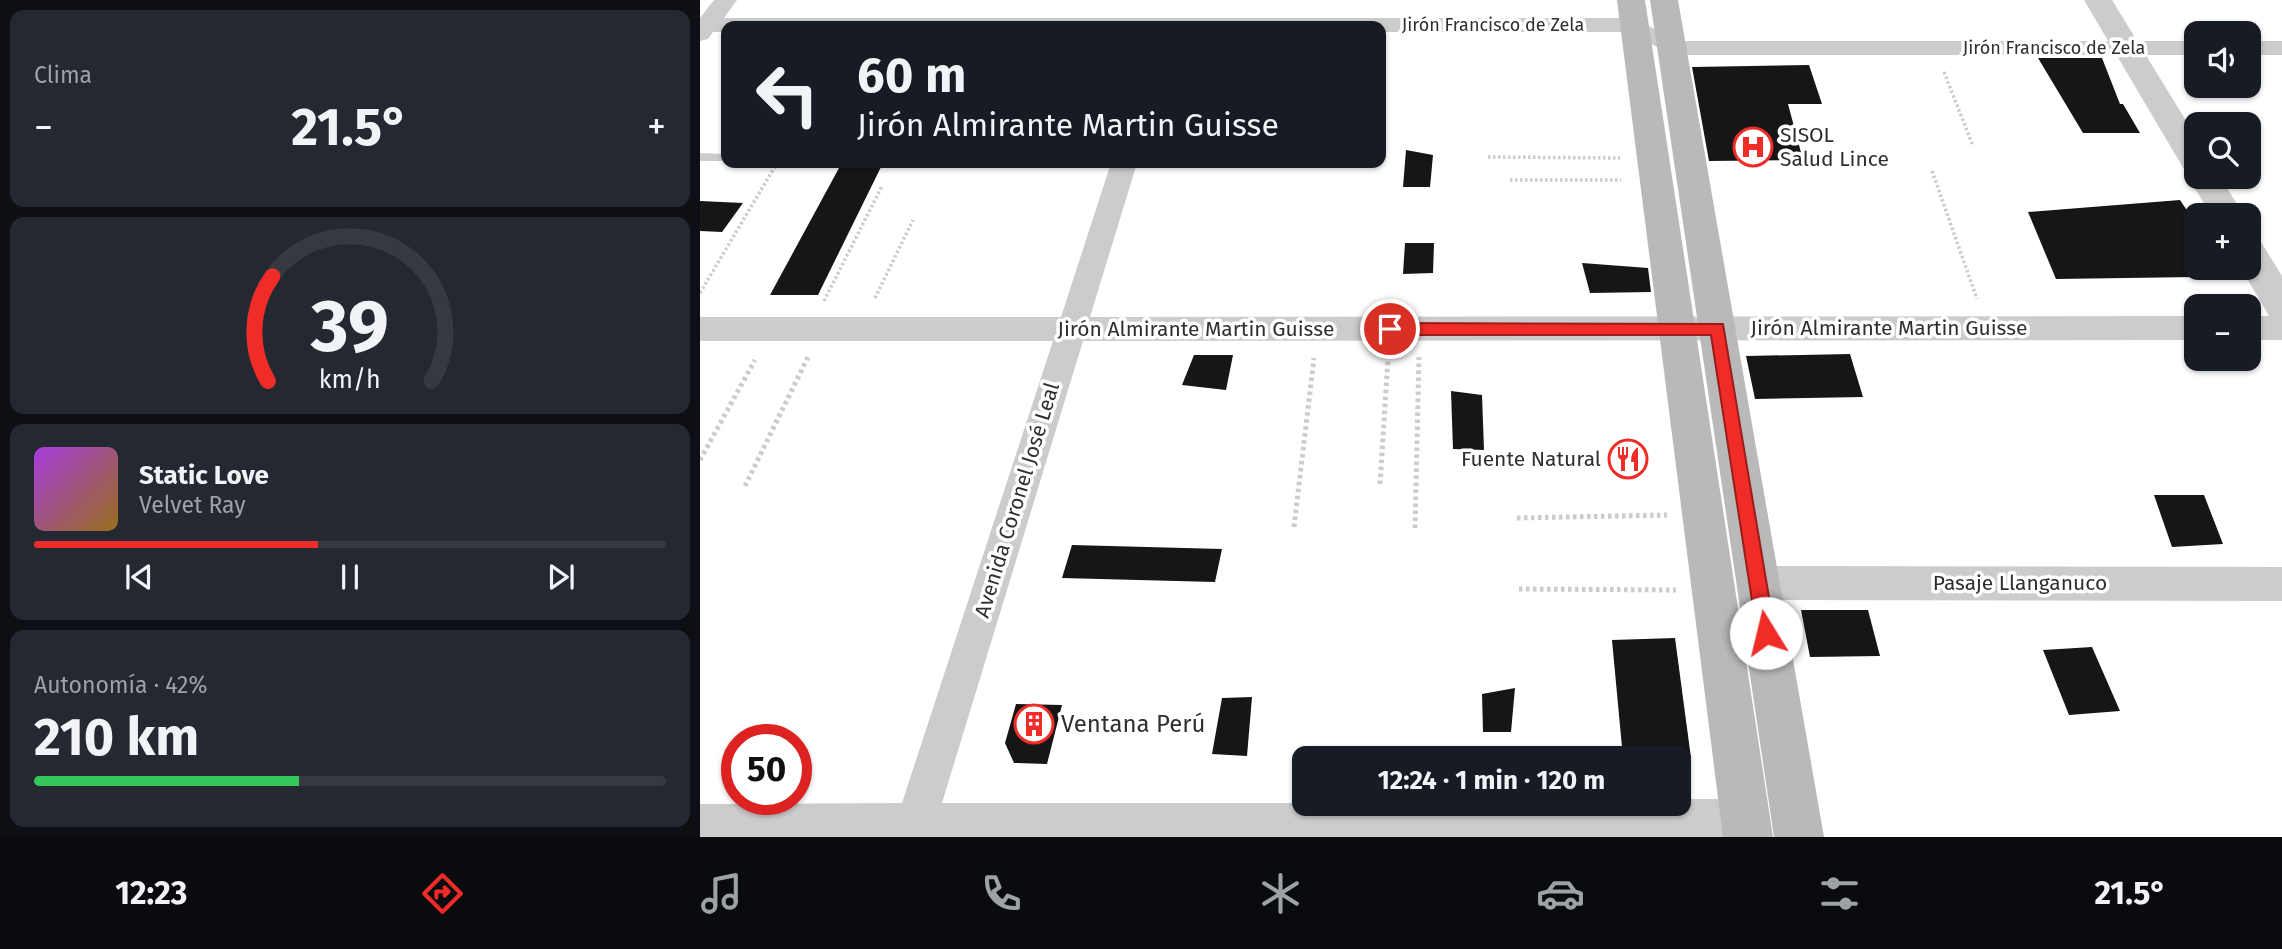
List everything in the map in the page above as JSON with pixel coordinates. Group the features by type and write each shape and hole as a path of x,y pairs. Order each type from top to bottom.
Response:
{"main road":[{"path":"1664,0 1672,48 1697,329 1703,514 1747,828"},
{"path":"1633,13 1654,169 1697,329 1758,583 1799,837"}],"street":[{"path":"702,28 726,0"},
{"path":"1169,21 1175,0"},
{"path":"2098,0 2184,143"},
{"name":"Jirón Francisco de Zela","path":"1346,21 1633,13 1672,48 2184,48"},
{"name":"Jirón Francisco de Zela","path":"702,28 721,28"},
{"path":"2261,48 2282,48"},
{"name":"Avenida Coronel José Leal","path":"913,830 1122,168"},
{"path":"2261,271 2282,306"},
{"name":"Jirón Almirante Martin Guisse","path":"700,329 2184,328"},
{"path":"2261,328 2282,328"},
{"name":"Pasaje Llanganuco","path":"1758,583 2282,584"},
{"path":"700,824 913,830 1747,828"}],"lane":[{"path":"700,157 721,157"}],"path":[{"path":"1934,48 1973,146"},
{"path":"1488,157 1654,169"},
{"path":"700,293 774,168"},
{"path":"1510,180 1654,169"},
{"path":"1932,171 1987,328"},
{"path":"745,486 881,186"},
{"path":"861,329 913,220"},
{"path":"700,460 772,329"},
{"path":"1294,527 1317,329"},
{"path":"1380,484 1390,329"},
{"path":"1415,527 1419,329"},
{"path":"1517,518 1703,514"},
{"path":"1519,589 1714,591"}],"building":[{"path":"2038,58 2102,58 2120,104 2123,104 2140,133 2083,133"},
{"path":"1809,65 1822,104 1788,104 1803,160 1709,161 1692,67"},
{"path":"1406,150 1433,155 1430,187 1403,187"},
{"path":"839,168 881,168 818,295 770,295"},
{"path":"2180,200 2184,206 2184,277 2056,279 2028,212"},
{"path":"700,201 743,203 722,232 700,231"},
{"path":"1405,243 1434,243 1433,273 1403,274"},
{"path":"1582,263 1648,268 1651,292 1590,293"},
{"path":"1850,354 1863,397 1755,399 1746,356"},
{"path":"1194,355 1233,355 1226,390 1182,385"},
{"path":"1451,391 1482,395 1484,450 1453,449"},
{"path":"2154,495 2204,495 2223,544 2172,547"},
{"path":"1072,545 1222,549 1215,582 1062,578"},
{"path":"1801,610 1868,610 1880,656 1810,657"},
{"path":"1675,638 1689,746 1622,746 1612,640"},
{"path":"2092,647 2120,711 2069,715 2043,650"},
{"path":"1515,688 1511,732 1483,732 1482,694"},
{"path":"1252,697 1247,756 1212,754 1222,698"},
{"name":"Ventana Perú","path":"1016,704 1062,705 1047,764 1014,763 1005,743"}],"place":[{"name":"SISOL Salud Lince","path":"1753,147"},
{"name":"Fuente Natural","path":"1628,459"},
{"name":"Ventana Perú","path":"1034,724"}],"route":[{"path":"1390,329 1717,329 1766,633"}]}
